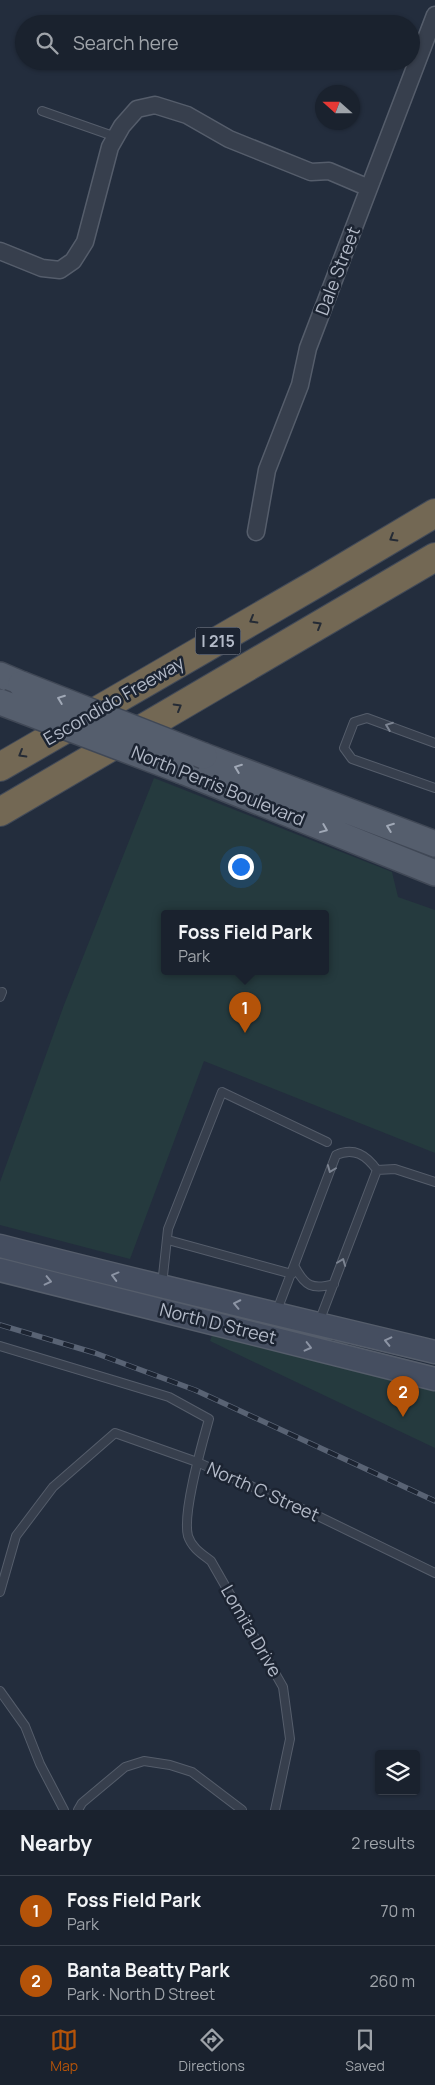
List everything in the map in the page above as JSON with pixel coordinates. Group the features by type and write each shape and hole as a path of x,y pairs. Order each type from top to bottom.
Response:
{"highway":[{"name":"Escondido Freeway","path":"0,767 320,582 435,513"},
{"name":"I 215","path":"0,812 435,557"}],"main road":[{"name":"North Perris Boulevard","path":"10,680 435,844"},
{"name":"North Perris Boulevard","path":"0,702 182,771 432,870"},
{"name":"North D Street","path":"0,1246 161,1299 435,1378"},
{"name":"North D Street","path":"0,1270 161,1299 276,1313 435,1352"}],"street":[{"name":"Dale Street","path":"420,54 435,15"},
{"name":"Dale Street","path":"256,532 267,470 300,385 308,348 414,70"},
{"path":"0,251 42,268 60,270 73,261 85,242 110,148 122,126 137,109 155,105 186,115 229,139 311,172 329,171 369,188"}],"lane":[{"path":"42,111 116,137"},
{"path":"435,743 367,718 354,722 344,748 352,758 435,788"},
{"path":"161,1299 168,1229 222,1092 327,1142"},
{"path":"276,1313 336,1155 346,1151 357,1152 370,1159 377,1170"},
{"path":"377,1170 395,1169 435,1182"},
{"path":"319,1324 377,1170"},
{"path":"168,1240 293,1270 310,1286 321,1288 334,1284"},
{"name":"North C Street","path":"0,1346 169,1397 209,1419 197,1462 318,1516 435,1573"},
{"path":"0,1592 16,1536 53,1487 115,1433 197,1462"},
{"name":"Lomita Drive","path":"197,1462 187,1523 188,1536 194,1548 211,1561 283,1687 290,1739 276,1810"},
{"path":"0,1691 26,1726 40,1764 64,1810"},
{"path":"78,1810 82,1803 125,1767 144,1761 170,1765 192,1772 242,1810"}],"green space":[{"path":"154,778 392,872 398,897 435,910 435,1153 204,1061 130,1259 0,1225 0,1182 64,1005"},
{"path":"213,1332 435,1387 435,1448 210,1341"}],"railway":[{"path":"0,1325 95,1353 195,1390 435,1501"}],"place":[{"name":"Foss Field Park","path":"245,1033"},
{"name":"Banta Beatty Park","path":"403,1417"}]}
